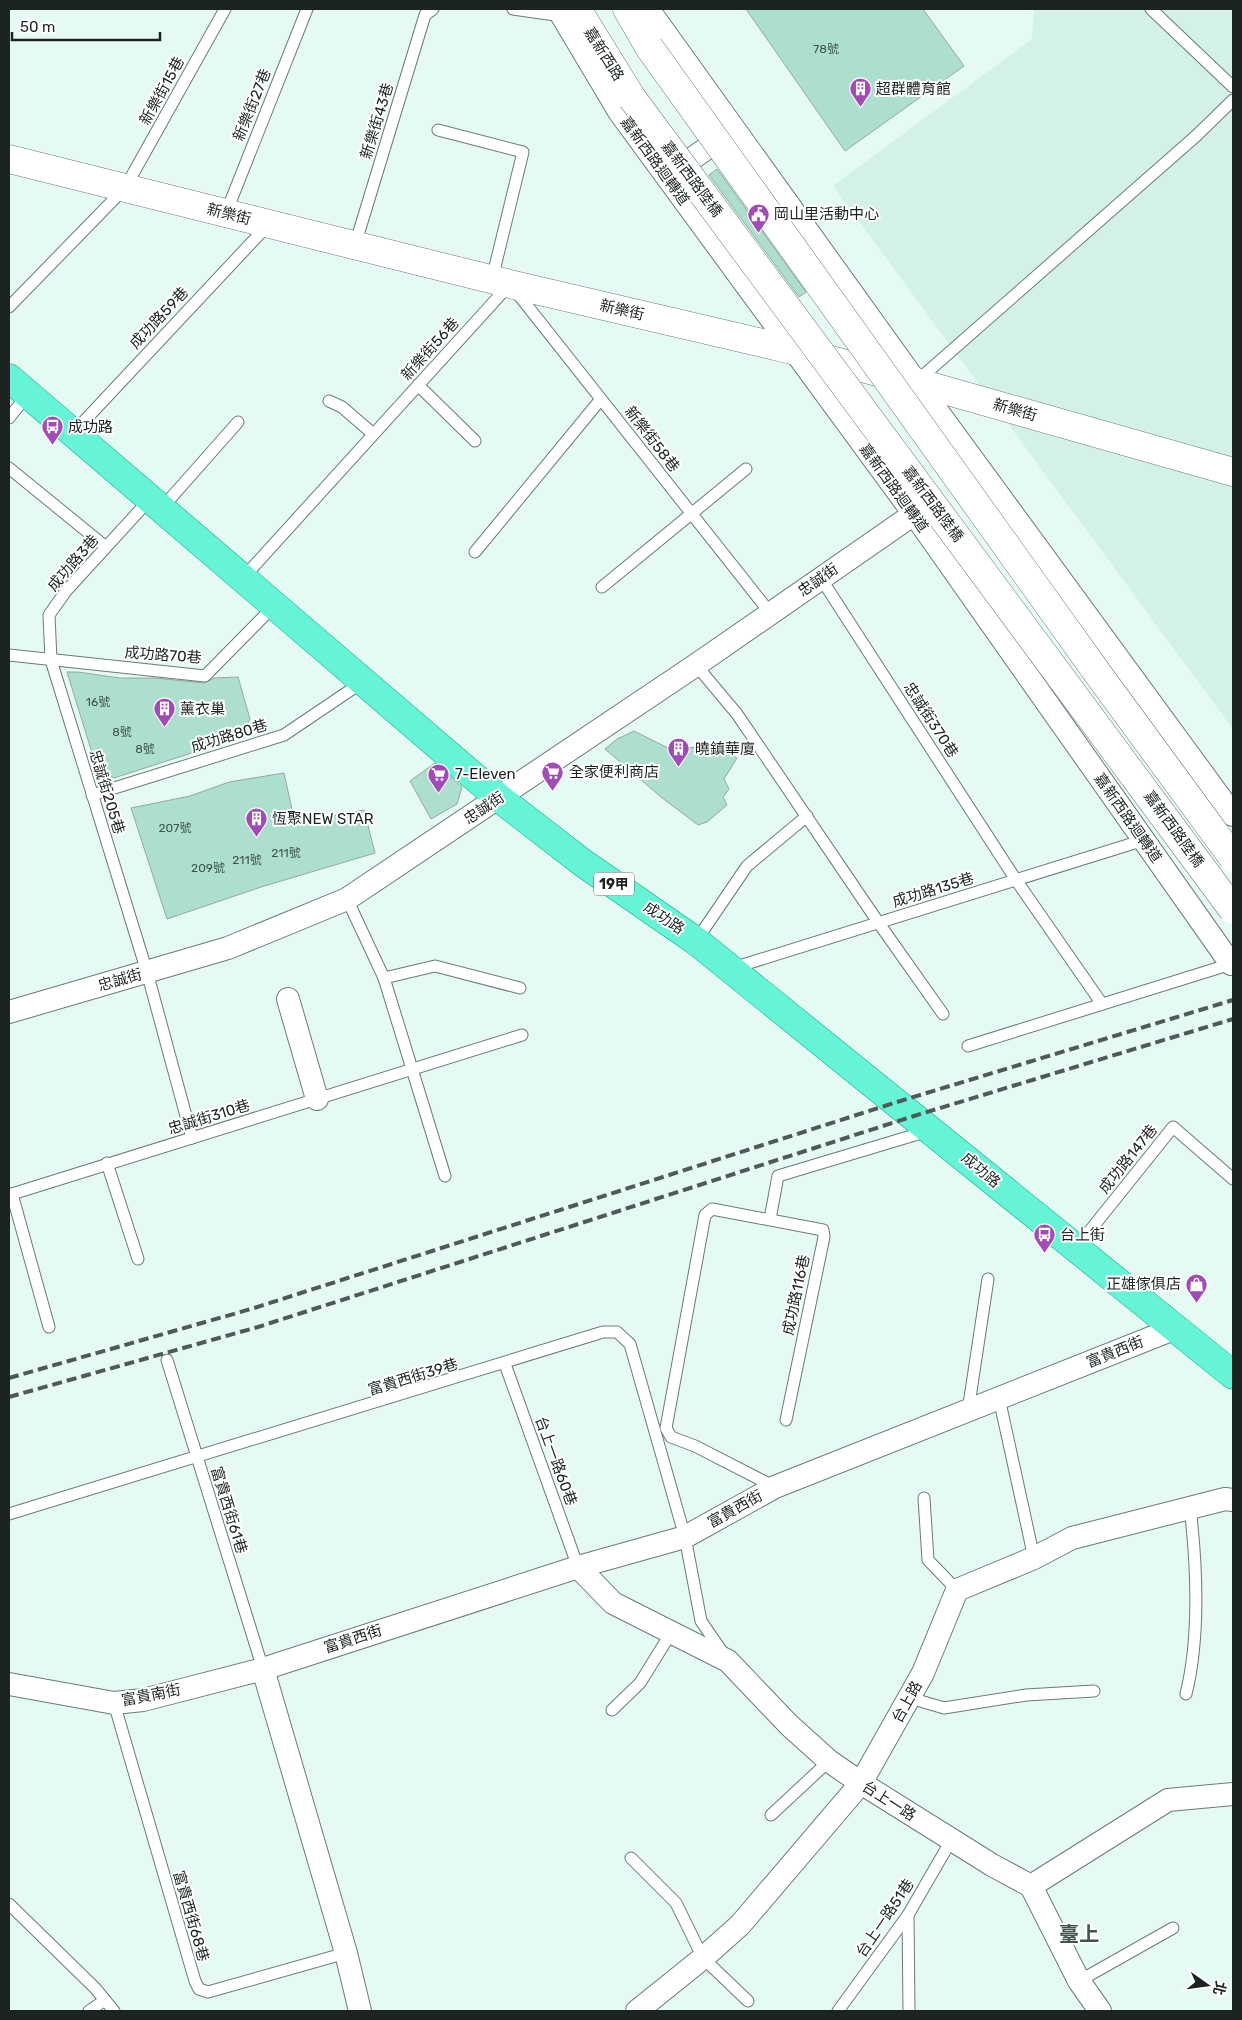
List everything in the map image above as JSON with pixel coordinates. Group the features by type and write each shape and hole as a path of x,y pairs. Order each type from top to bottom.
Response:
{"main road":[{"name":"成功路","path":"18,386 244,577 499,798 583,863 696,941 731,968 1233,1375"}],"street":[{"name":"嘉新西路陸橋","path":"627,9 648,47 1095,670 1233,858"},
{"path":"648,9 916,382 1233,815"},
{"name":"嘉新西路","path":"566,11 632,98"},
{"name":"嘉新西路迴轉道","path":"566,11 620,113 914,514 1232,964"},
{"name":"嘉新西路陸橋","path":"632,98 1233,910"},
{"path":"667,177 734,129"},
{"name":"新樂街","path":"9,159 501,281 792,350 916,382 1233,472"},
{"name":"忠誠街","path":"9,1012 228,948 347,899 696,665 771,614 820,577 914,514"},
{"path":"288,999 317,1099"},
{"name":"富貴西街","path":"263,1669 578,1567 685,1537 775,1487 1176,1328"},
{"path":"957,1590 1034,1558 1072,1538 1190,1508 1233,1500"},
{"name":"台上一路","path":"578,1567 613,1603 728,1661 790,1725 829,1761 860,1783 992,1866 1031,1886"},
{"name":"台上路","path":"637,2011 703,1958 740,1925 860,1783 923,1673 957,1590"},
{"path":"263,1669 346,1953 360,2011"},
{"name":"富貴南街","path":"9,1684 114,1703 143,1700 263,1669"},
{"path":"1100,2011 1079,1981 1031,1886 1168,1800 1233,1794"}],"lane":[{"name":"新樂街15巷","path":"9,307 125,188 225,9"},
{"name":"新樂街27巷","path":"226,213 307,9"},
{"name":"新樂街43巷","path":"355,245 425,15 433,9"},
{"path":"514,9 566,11"},
{"path":"1151,9 1233,87"},
{"path":"916,382 1196,136 1233,100"},
{"path":"438,130 524,152 501,281"},
{"name":"成功路59巷","path":"73,433 269,224"},
{"name":"新樂街56巷","path":"244,577 372,433 418,385 501,281"},
{"name":"新樂街58巷","path":"501,281 601,399 771,614"},
{"path":"418,385 475,442"},
{"path":"9,418 18,386"},
{"path":"475,552 601,399"},
{"path":"329,401 342,407 372,433"},
{"name":"成功路3巷","path":"51,660 50,615 66,591 106,547 156,503 238,422"},
{"path":"9,468 106,547"},
{"path":"602,587 746,469"},
{"name":"忠誠街370巷","path":"820,577 1016,880 1102,1004"},
{"name":"成功路70巷","path":"51,660 205,676 275,605"},
{"path":"9,655 51,660"},
{"name":"忠誠街205巷","path":"51,660 147,972 192,1138"},
{"path":"696,665 737,714 878,922 943,1014"},
{"name":"成功路80巷","path":"92,795 284,735 364,681"},
{"path":"696,941 747,866 806,816"},
{"name":"成功路135巷","path":"731,968 1144,840"},
{"path":"347,899 384,978 414,1068 445,1176"},
{"path":"968,1046 1232,964"},
{"path":"384,978 435,966 520,988"},
{"name":"忠誠街310巷","path":"10,1195 107,1163 522,1035"},
{"name":"成功路147巷","path":"1076,1248 1173,1127 1233,1179"},
{"path":"770,1220 778,1176 932,1130"},
{"path":"107,1163 138,1259"},
{"path":"10,1195 49,1327"},
{"name":"富貴西街","path":"770,1220 712,1209 705,1215 666,1428 671,1436 696,1446 775,1487"},
{"name":"成功路116巷","path":"770,1220 823,1230 824,1237 786,1420"},
{"path":"968,1411 988,1279"},
{"name":"富貴西街39巷","path":"9,1514 505,1364 603,1332 617,1332 630,1344 685,1537 701,1621 728,1661"},
{"name":"富貴西街61巷","path":"167,1360 263,1669"},
{"name":"台上一路60巷","path":"505,1364 578,1567"},
{"path":"999,1398 1034,1558"},
{"path":"924,1498 928,1560 957,1590"},
{"path":"1186,1694 1193,1643 1196,1561 1190,1508"},
{"path":"612,1710 640,1683 671,1633"},
{"path":"910,1698 944,1708 1026,1694 1094,1691"},
{"name":"富貴西街68巷","path":"114,1703 195,1982 199,1990 208,1992 346,1953"},
{"path":"771,1814 829,1761"},
{"name":"台上一路51巷","path":"838,2011 908,1915 952,1840"},
{"path":"631,1858 676,1903 703,1958 748,2001"},
{"path":"9,1904 114,2011"},
{"path":"908,1915 909,2011"},
{"path":"1079,1981 1173,1928"},
{"path":"89,2011 105,2000"}],"shaded area":[{"path":"1034,9 1233,9 1233,729 833,186 1032,39"}],"building":[{"name":"超群體育館","path":"746,9 923,9 964,66 845,151"},
{"path":"717,169 806,292 799,297 709,175"},
{"name":"薰衣巢","path":"67,672 120,678 155,678 204,683 214,678 238,677 250,719 241,737 114,778 97,769"},
{"name":"曉鎮華廈","path":"634,731 670,749 717,746 737,758 724,779 729,789 723,797 727,805 707,822 698,825 661,797 605,749 617,739"},
{"name":"7-Eleven","path":"435,763 462,787 457,804 431,819 410,781"},
{"name":"恆聚NEW STAR","path":"284,773 295,823 364,810 375,853 261,887 167,919 131,808 190,796 229,782"}],"railway":[{"path":"9,1378 251,1309 897,1102 1233,1000"},
{"path":"9,1397 258,1327 914,1116 1233,1019"}],"place":[{"name":"超群體育館","path":"860,108"},
{"name":"岡山里活動中心","path":"758,233"},
{"name":"成功路","path":"52,446"},
{"name":"薰衣巢","path":"164,728"},
{"name":"曉鎮華廈","path":"679,768"},
{"name":"全家便利商店","path":"553,791"},
{"name":"7-Eleven","path":"439,793"},
{"name":"恆聚NEW STAR","path":"256,838"},
{"name":"台上街","path":"1044,1254"},
{"name":"正雄傢俱店","path":"1197,1303"}],"district":[{"name":"臺上","path":"1079,1934"}]}
